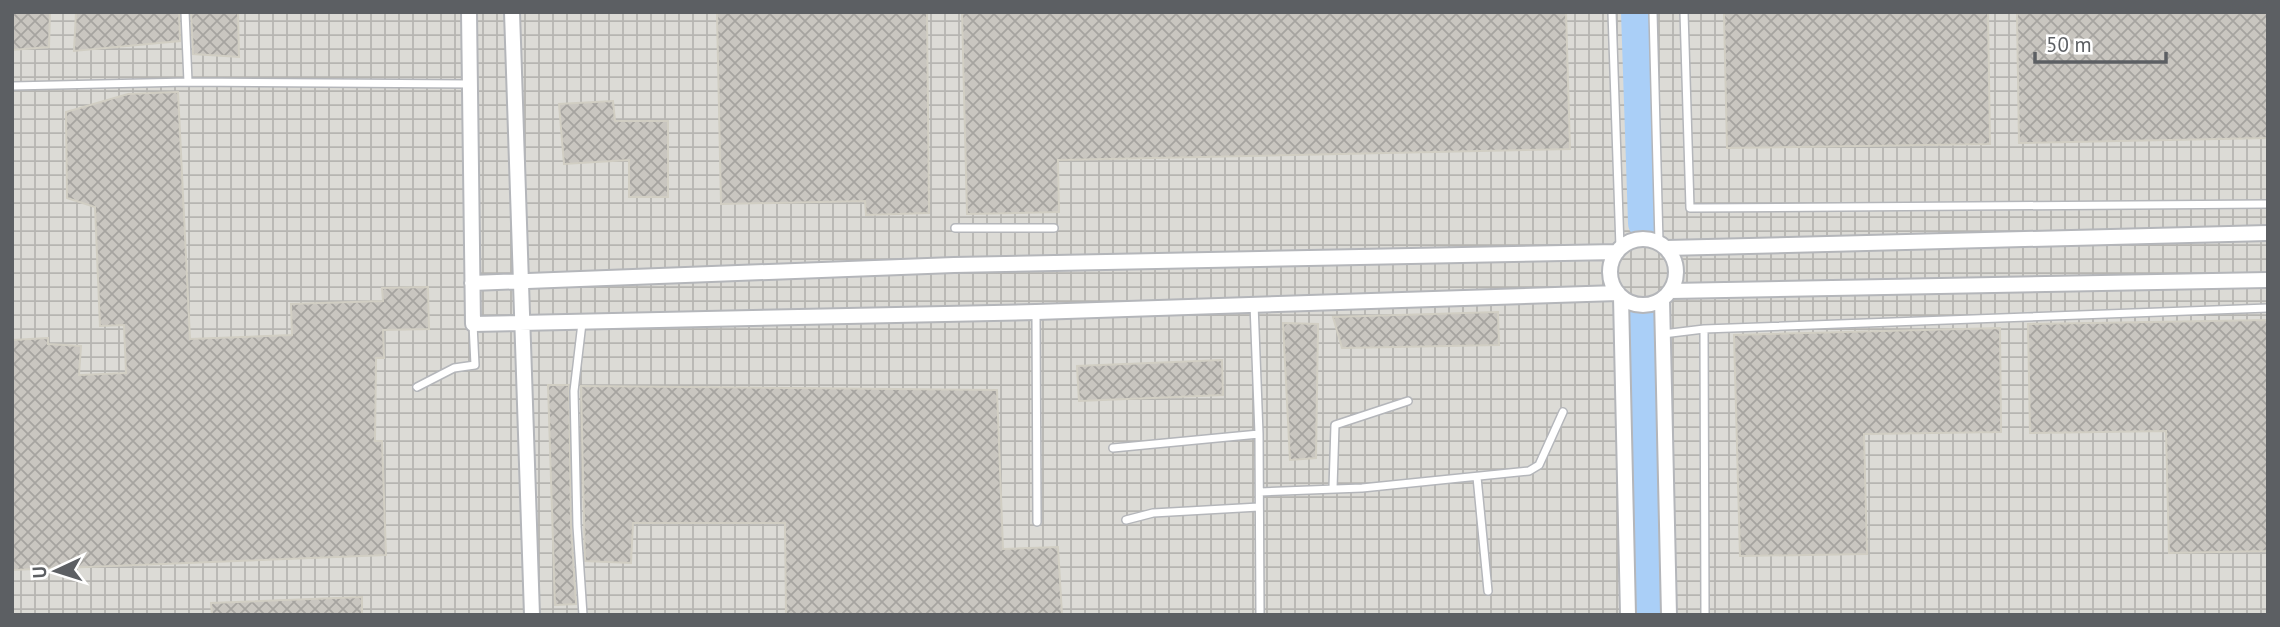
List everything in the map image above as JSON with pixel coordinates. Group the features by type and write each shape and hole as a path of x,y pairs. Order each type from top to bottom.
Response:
{"street":[{"path":"469,12 473,324 1036,312 1254,303 1620,295 1637,304 1666,295 2268,280"},
{"path":"512,12 520,325 532,615"},
{"path":"472,283 954,265 1618,250 1643,239 1662,245 2268,233"},
{"path":"1662,245 1675,264 1674,283 1666,295 1663,334 1669,615"},
{"path":"1618,250 1610,268 1620,295 1628,615"}],"lane":[{"path":"185,12 188,82"},
{"path":"1612,12 1618,250"},
{"path":"1653,12 1662,245"},
{"path":"1684,12 1690,208 2268,204"},
{"path":"12,86 188,82 472,84"},
{"path":"955,228 1054,228"},
{"path":"1254,303 1259,433 1260,615"},
{"path":"1663,334 1704,329 2268,308"},
{"path":"1036,312 1037,522"},
{"path":"582,323 574,391 577,526 583,615"},
{"path":"417,387 454,368 475,365 473,324"},
{"path":"1704,329 1705,615"},
{"path":"1334,488 1335,425 1408,401"},
{"path":"1260,492 1362,488 1529,471 1539,465 1563,412"},
{"path":"1113,448 1259,433"},
{"path":"1477,477 1488,592"},
{"path":"1126,520 1153,513 1259,507"}],"shaded area":[{"path":"12,12 2268,12 2268,615 12,615"}],"building":[{"path":"12,12 50,12 49,47 12,50"},
{"path":"76,12 179,12 180,41 74,51"},
{"path":"191,12 238,12 239,57 193,54"},
{"path":"717,12 927,12 929,213 866,215 865,201 721,204"},
{"path":"962,12 1566,12 1570,149 1058,160 1059,212 967,214"},
{"path":"1724,12 1988,12 1990,144 1727,148"},
{"path":"2017,12 2268,12 2268,138 2019,143"},
{"path":"178,92 190,339 292,335 291,304 383,301 382,288 428,287 429,329 383,330 384,358 376,358 375,441 382,441 386,555 12,570 12,340 48,338 48,344 81,346 79,375 126,373 124,325 100,326 95,207 67,198 66,112 128,94"},
{"path":"613,101 615,121 668,121 668,197 629,197 629,160 564,164 559,104"},
{"path":"1498,312 1499,345 1342,348 1333,317"},
{"path":"2268,320 2268,551 2169,553 2166,431 2030,433 2028,324"},
{"path":"1283,323 1318,324 1316,458 1290,460"},
{"path":"2000,328 2001,432 1864,434 1867,554 1740,556 1734,335"},
{"path":"1222,360 1223,395 1079,401 1077,366"},
{"path":"548,385 569,385 571,526 576,604 555,605"},
{"path":"581,386 997,390 1003,549 1058,547 1062,615 786,615 785,523 633,523 631,563 585,561"},
{"path":"362,597 362,615 212,615 211,603"}],"waterway":[{"path":"1637,12 1644,223"},
{"path":"1640,314 1648,615"}]}
